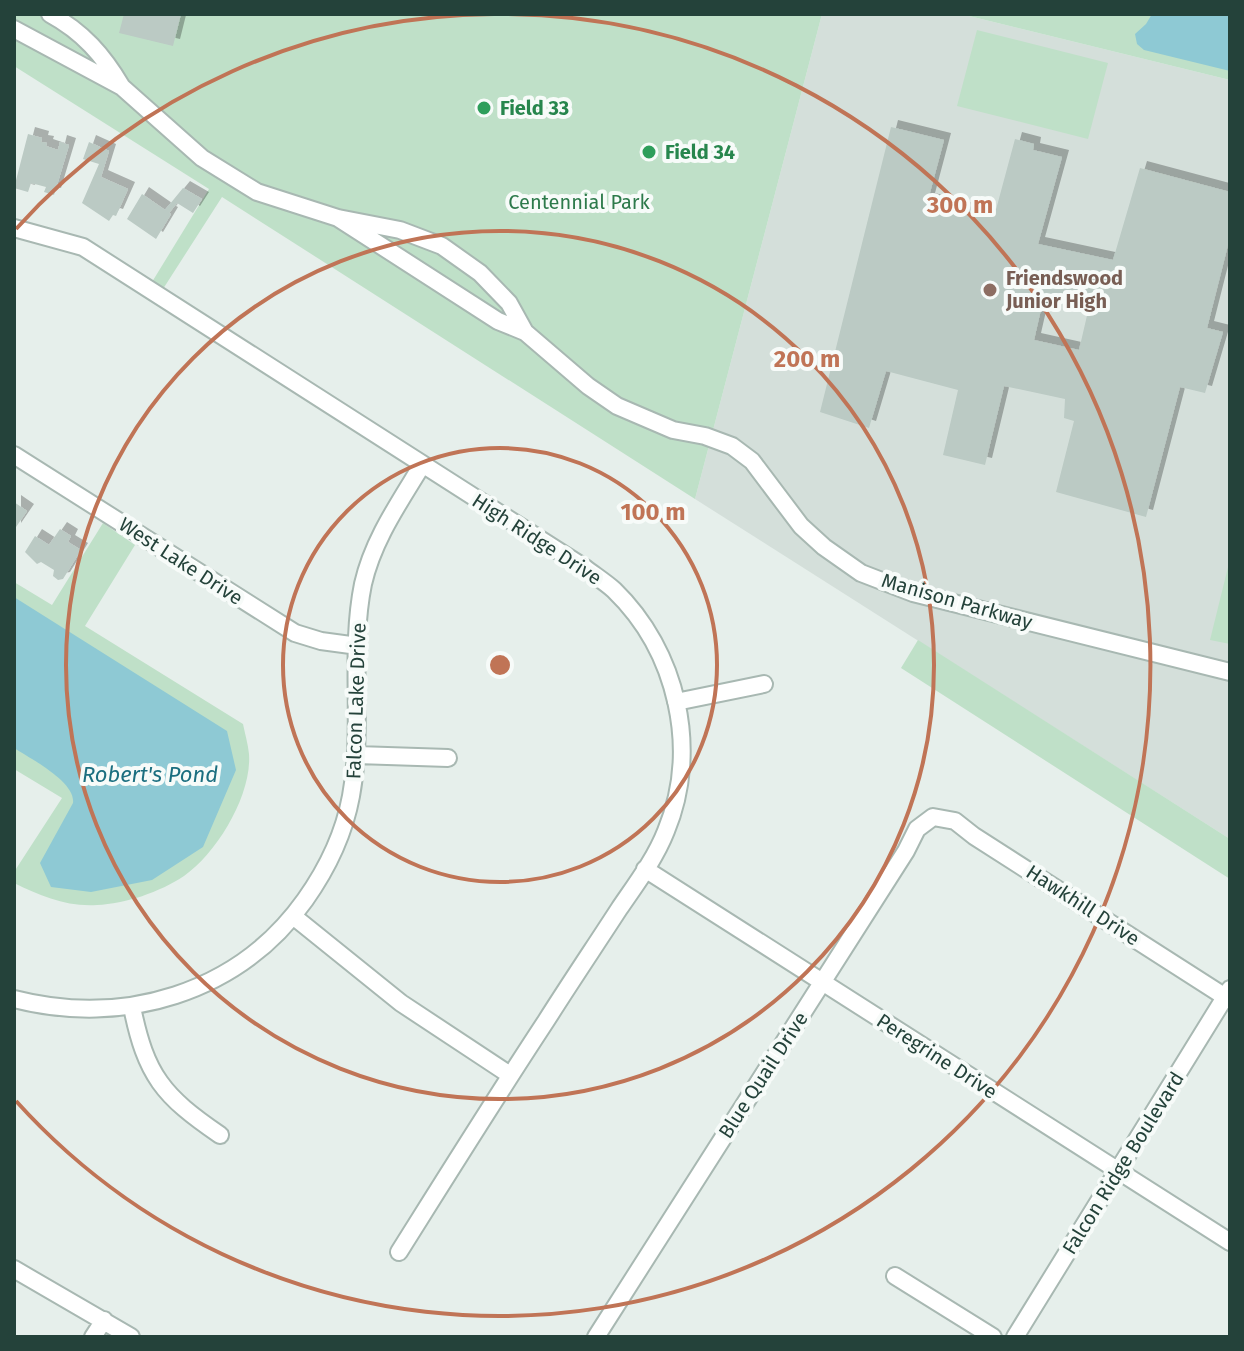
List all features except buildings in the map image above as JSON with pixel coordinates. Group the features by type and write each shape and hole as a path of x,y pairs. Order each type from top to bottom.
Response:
{"street":[{"name":"Manison Parkway","path":"50,14 69,24 106,59 122,87"},
{"name":"Manison Parkway","path":"14,29 122,87 202,158 257,192 338,218 400,230 442,246 480,273 509,303 525,332"},
{"name":"Manison Parkway","path":"338,218 498,321 525,332 588,386 617,406 673,430 705,436 732,446 752,461 801,526 861,573 913,593 1230,672"},
{"name":"High Ridge Drive","path":"14,228 83,247 612,588 651,636 666,667 676,702 682,767 676,804 665,833 645,869 399,1252"},
{"name":"West Lake Drive","path":"14,455 295,633 321,641 358,646"},
{"name":"Falcon Lake Drive","path":"14,999 66,1009 132,1007 165,1000 201,988 230,971 256,953 293,916 323,874 341,834 351,798 357,755 359,607 375,547 422,465"},
{"path":"676,702 764,684"},
{"path":"357,755 448,758"},
{"name":"Blue Quail Drive","path":"596,1337 823,984 917,829 933,817"},
{"name":"Hawkhill Drive","path":"933,817 955,821 974,836 1229,996"},
{"name":"Peregrine Drive","path":"645,869 1230,1242"},
{"path":"293,916 401,1003 510,1075"},
{"name":"Falcon Ridge Boulevard","path":"1015,1337 1229,996"},
{"path":"132,1007 148,1065 163,1089 185,1111 220,1135"},
{"path":"14,1269 131,1337"},
{"path":"895,1276 993,1337"},
{"path":"93,1337 104,1320"}],"shaded area":[{"name":"Friendswood Junior High","path":"822,14 961,14 1230,80 1230,839 695,499"}],"green space":[{"name":"Centennial Park","path":"14,14 822,14 695,499 222,197 163,289 152,282 209,189 14,66"},
{"path":"961,14 1230,14 1230,80"},
{"path":"977,30 1108,63 1088,139 957,106"},
{"path":"103,523 135,545 85,626 243,724 249,754 245,787 230,822 196,866 175,882 142,896 108,904 86,905 54,900 14,883 14,872 62,798 14,769 14,582 52,605"},
{"path":"1230,559 1230,644 1210,640"},
{"path":"918,640 1230,839 1230,879 901,668"}],"water":[{"path":"1152,14 1230,14 1230,71 1144,50 1137,44 1135,34"},
{"name":"Robert's Pond","path":"14,597 227,731 236,770 203,847 152,880 91,892 51,887 40,863 73,803 72,795 60,779 14,748"}],"place":[{"name":"Field 33","path":"484,108"},
{"name":"Field 34","path":"649,152"},
{"name":"Friendswood Junior High","path":"990,290"}]}
